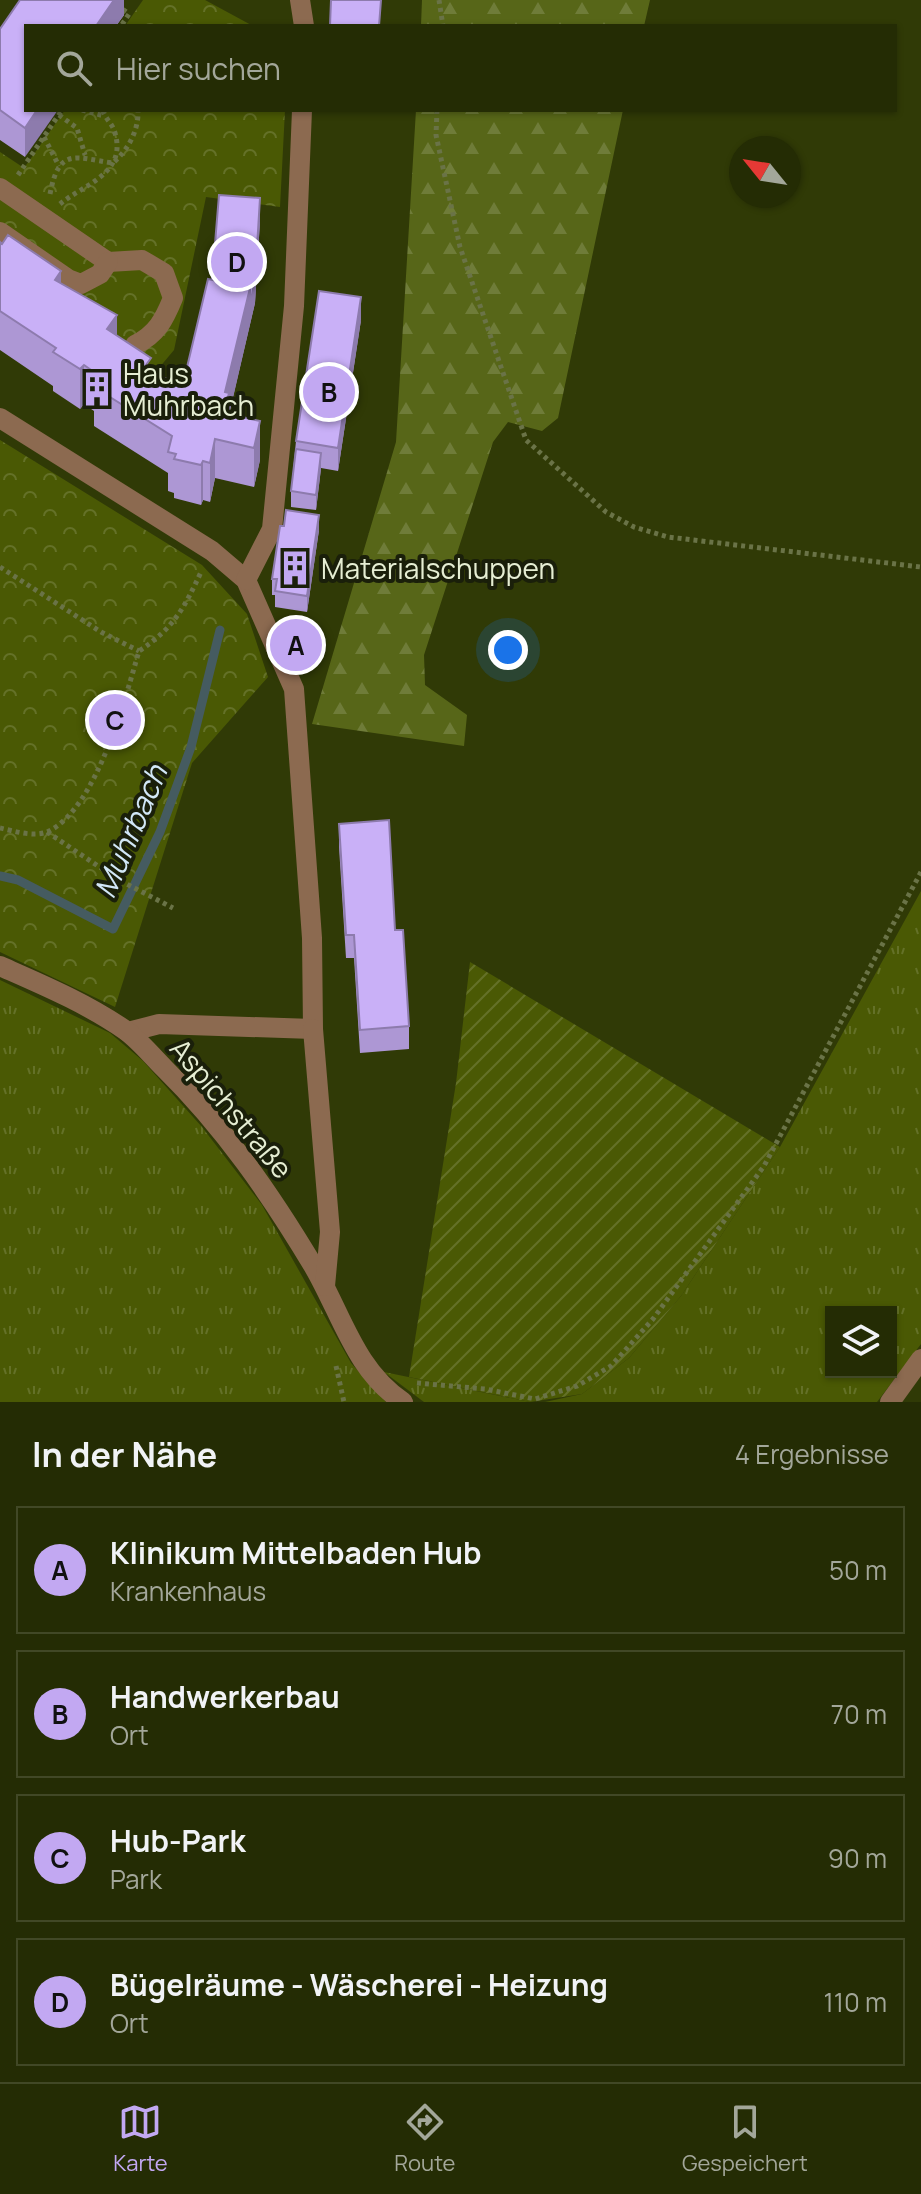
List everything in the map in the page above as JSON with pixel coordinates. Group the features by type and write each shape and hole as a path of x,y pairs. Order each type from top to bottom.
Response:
{"street":[{"path":"300,0 304,24"},
{"path":"246,580 272,529 294,306 302,112"},
{"path":"3,190 49,215 108,262 142,260 164,273 173,298 152,337 135,345"},
{"path":"0,232 68,279 81,284 100,274 108,262"},
{"path":"0,418 212,551 246,580 294,689 312,938 313,1029 330,1232 325,1286"},
{"name":"Aspichstraße","path":"0,966 87,1006 128,1032 191,1095 265,1186 325,1286 355,1352 385,1390 403,1402"},
{"path":"128,1032 159,1024 313,1029"},
{"path":"890,1402 921,1359"}],"path":[{"path":"110,0 129,14 122,24"},
{"path":"439,0 443,24"},
{"path":"3,190 61,112 77,128 85,155"},
{"path":"49,215 100,179 131,140 138,112"},
{"path":"437,112 436,135 460,247 526,440 606,512 634,527 668,537 921,567"},
{"path":"104,113 115,130 117,150 113,163"},
{"path":"44,137 59,166"},
{"path":"49,215 49,197 59,166 69,157 85,155 113,163"},
{"path":"0,828 22,833 47,832 65,818 112,744 139,651 166,633 182,612 212,551"},
{"path":"0,567 101,632 139,651"},
{"path":"47,832 119,880 173,908"},
{"path":"385,1390 426,1382 535,1399 577,1386 611,1366 653,1319 764,1166 921,872"}],"green space":[{"path":"143,0 205,0 249,24 126,24"},
{"path":"422,0 650,0 644,24 421,24"},
{"path":"64,112 285,112 280,207 206,197 174,350 153,375 0,270 0,152 24,168"},
{"path":"416,112 623,112 558,418 542,431 508,422 493,442 424,655 425,685 467,715 464,746 312,724 396,442"},
{"path":"0,440 202,565 247,614 268,677 192,763 115,1007 0,952"},
{"path":"921,891 921,1344 897,1376 897,1306 825,1306 825,1378 895,1378 877,1402 545,1402 582,1394 629,1358 681,1296 780,1147"},
{"path":"470,962 780,1147 681,1296 629,1358 582,1394 530,1402 409,1377 456,1083"},
{"path":"0,980 110,1033 143,1061 202,1127 262,1205 351,1363 386,1402 0,1402"},
{"path":"384,1372 530,1402 424,1402"}],"building":[{"path":"20,0 114,0 97,24 24,24 24,112 36,112 25,128 0,110 0,29"},
{"path":"331,0 381,0 379,24 330,24"},
{"path":"219,195 260,198 255,280 250,304 250,288 212,280"},
{"path":"8,235 61,271 55,280 117,315 107,329 151,358 146,365 165,378 184,380 208,279 250,288 225,392 229,393 224,413 260,421 254,448 215,439 210,463 203,461 201,465 174,459 176,454 168,452 172,436 94,387 101,377 84,365 80,369 53,352 56,348 0,311 0,242 2,244"},
{"path":"319,291 361,297 338,448 296,441"},
{"path":"296,449 321,453 316,495 291,491"},
{"name":"Materialschuppen","path":"286,510 319,515 307,596 275,591 277,579 272,579 280,526 284,526"},
{"path":"389,820 395,930 403,930 409,1026 360,1030 354,935 346,935 339,824"}],"waterway":[{"name":"Muhrbach","path":"0,876 18,880 113,929 160,832 191,747 220,630"}],"place":[{"name":"Bügelräume - Wäscherei - Heizung","path":"237,262"},
{"name":"Haus Muhrbach","path":"97,389"},
{"name":"Handwerkerbau","path":"329,392"},
{"name":"Materialschuppen","path":"295,568"},
{"name":"Klinikum Mittelbaden Hub","path":"296,645"},
{"name":"Hub-Park","path":"115,720"}]}
